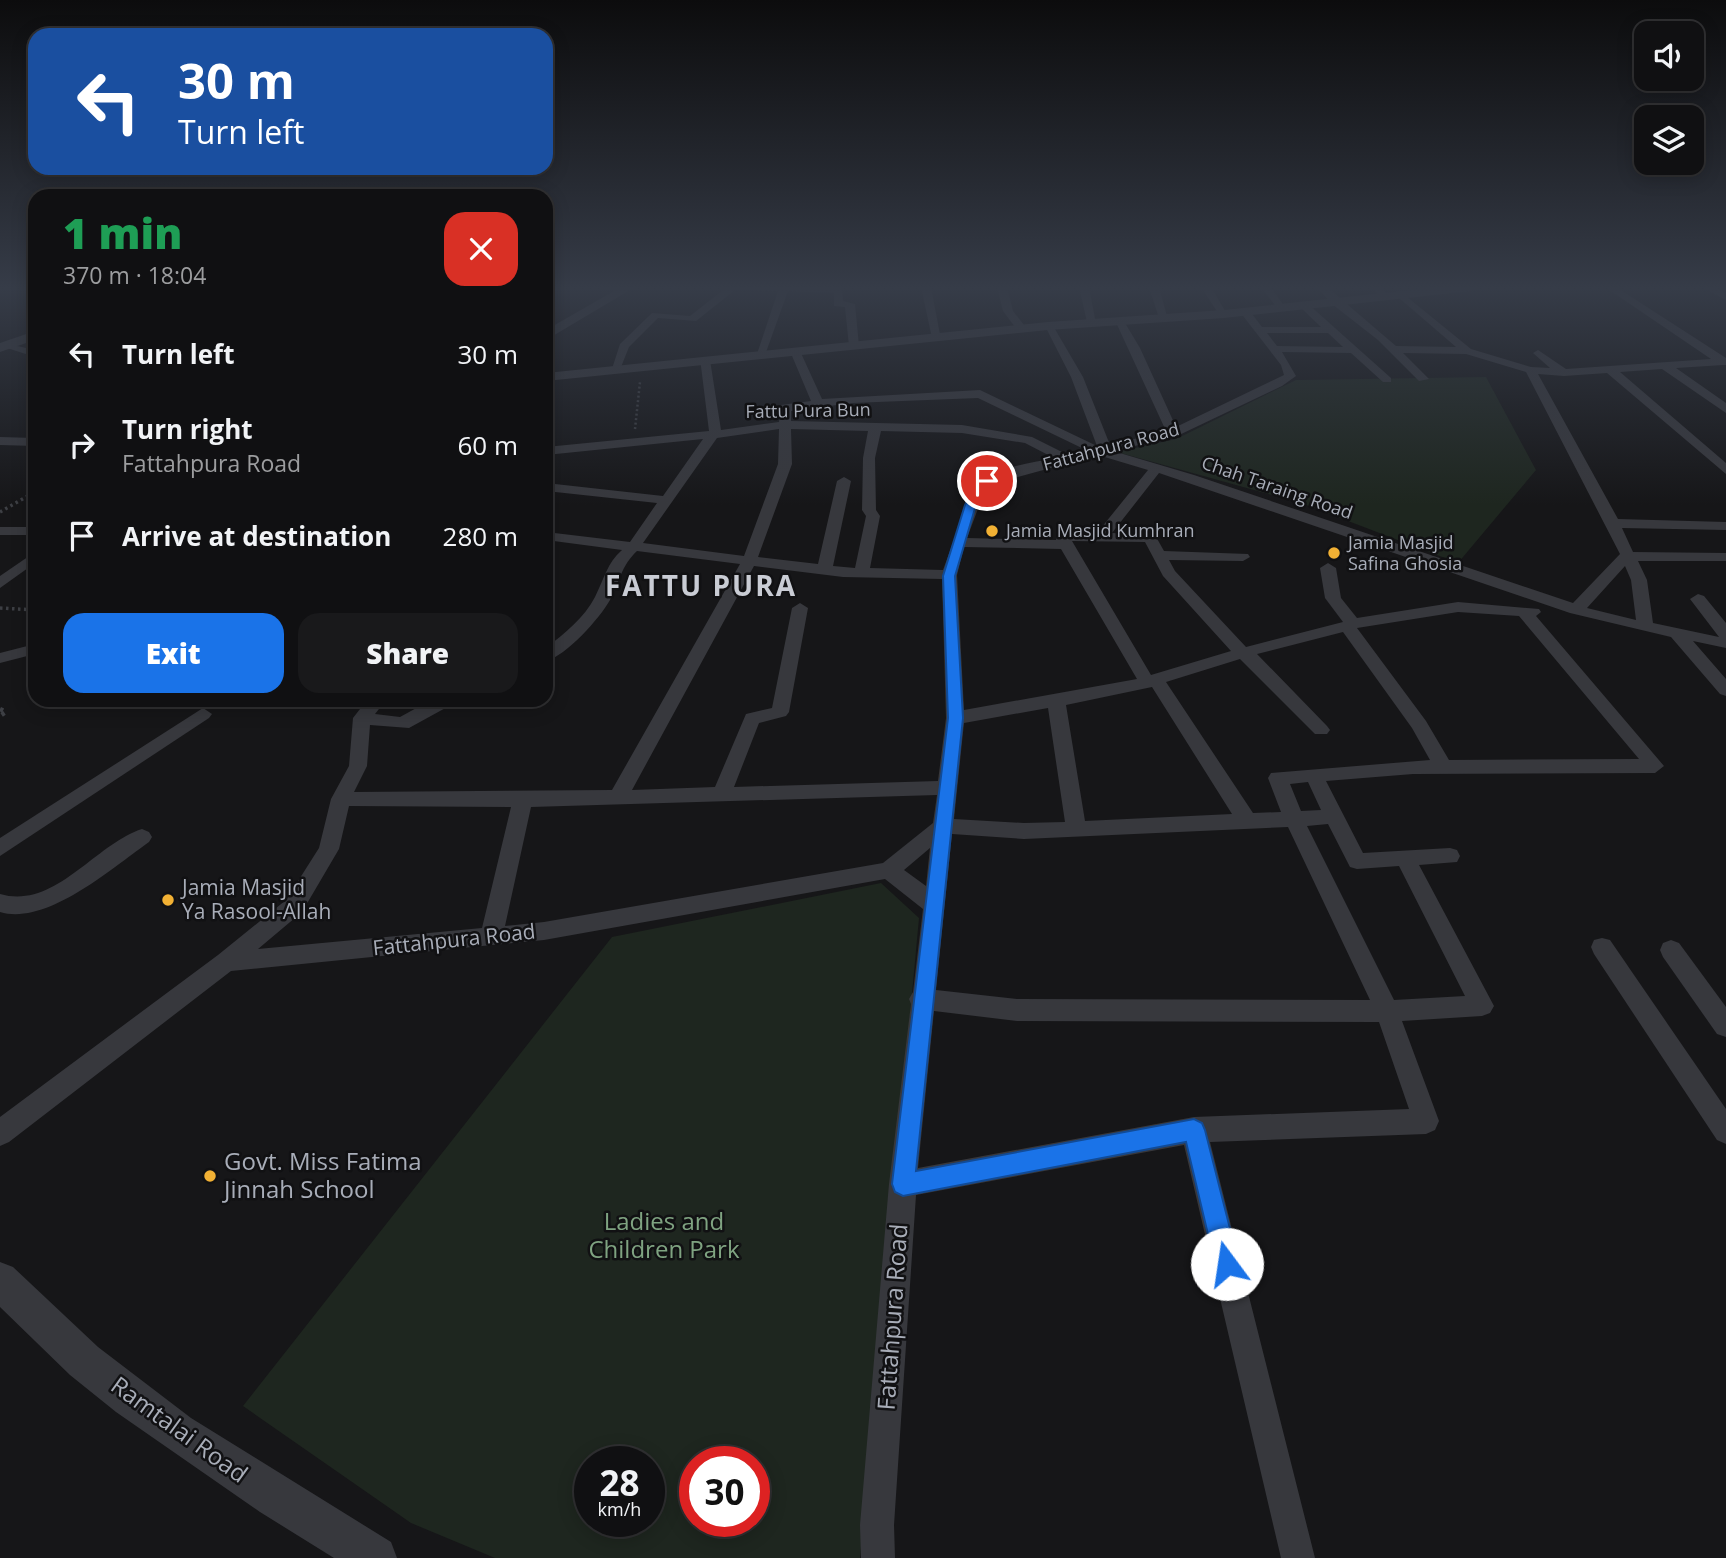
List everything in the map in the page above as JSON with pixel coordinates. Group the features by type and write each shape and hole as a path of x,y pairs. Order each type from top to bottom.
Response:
{"street":[{"path":"615,370 619,360"},
{"path":"553,651 573,635 602,600 617,562 634,546 715,432 704,360"},
{"path":"553,376 707,360"},
{"path":"799,360 818,403"},
{"path":"1067,360 1077,377 1101,450"},
{"path":"1140,360 1173,433"},
{"name":"Fattahpura Road","path":"878,1558 877,1525 903,1184 921,999 955,718 949,576 957,542 979,488 987,481 1173,433 1290,376 1280,360"},
{"path":"1366,360 1387,380"},
{"path":"1404,360 1423,379"},
{"path":"1496,360 1530,370 1564,373 1724,362"},
{"path":"1547,360 1564,373"},
{"path":"1664,365 1726,409"},
{"path":"1609,369 1726,470"},
{"path":"1530,370 1613,523 1639,580 1645,626"},
{"name":"Chah Taraing Road","path":"784,425 785,408 818,403 980,394 1101,450 1576,610 1726,643"},
{"path":"618,797 750,560 785,464 784,425"},
{"name":"Fattu Pura Bun","path":"553,451 633,445 715,432 784,425 962,429 1028,440 1066,459"},
{"path":"862,572 873,516 869,510 869,458 875,428"},
{"path":"0,441 28,442"},
{"path":"1101,538 1156,469"},
{"path":"825,569 844,481"},
{"path":"553,488 666,500"},
{"path":"1613,523 1726,526"},
{"path":"0,531 28,531"},
{"path":"553,537 825,569 949,576"},
{"path":"1247,821 1152,681 1062,537 1150,538 1168,573 1242,653 1254,660 1321,730"},
{"path":"957,542 1066,545"},
{"path":"1158,555 1243,557"},
{"path":"1576,610 1626,556 1726,557"},
{"path":"0,583 28,561"},
{"path":"1328,568 1333,598 1420,725 1444,768"},
{"path":"1698,599 1726,634"},
{"path":"955,718 1152,681 1242,653 1350,625 1458,607 1595,616"},
{"path":"722,793 752,718 780,712 800,608"},
{"path":"903,1184 1194,1130 1426,1121 1387,1011 1294,819 1278,778 1444,768 1655,766 1522,611"},
{"path":"1677,633 1726,690"},
{"path":"0,658 28,651"},
{"path":"1056,700 1076,828"},
{"path":"0,1133 226,962 293,906 329,849 341,799 358,766 362,718 371,707"},
{"path":"362,718 403,724 433,707"},
{"path":"0,848 203,714"},
{"path":"1314,776 1357,861 1450,856"},
{"path":"341,799 523,800 948,788"},
{"path":"491,937 523,800"},
{"path":"934,905 889,870 943,825 1024,831 1335,816"},
{"path":"0,903 6,907 27,907 48,898 142,837"},
{"path":"921,999 1017,1010 1387,1011 1482,1006 1405,858"},
{"name":"Fattahpura Road","path":"226,962 491,937 889,870"},
{"path":"1602,947 1726,1131"},
{"path":"1671,950 1726,1026"},
{"path":"1194,1130 1298,1558"},
{"name":"Ramtalai Road","path":"0,1280 42,1326 190,1441 233,1472 375,1558"}],"path":[{"path":"633,445 641,367"},
{"path":"0,512 28,496"},
{"path":"0,608 28,610"},
{"path":"0,709 6,712 0,716"}],"green space":[{"path":"1486,377 1536,470 1458,563 1301,503 1117,452 1176,439 1296,380"},
{"name":"Ladies and Children Park","path":"881,883 919,918 860,1558 495,1558 411,1523 243,1406 612,937"}],"place":[{"name":"Jamia Masjid Kumhran","path":"992,531"},
{"name":"Jamia Masjid Safina Ghosia","path":"1334,553"},
{"name":"Jamia Masjid Ya Rasool-Allah","path":"168,900"},
{"name":"Govt. Miss Fatima Jinnah School","path":"210,1176"}],"district":[{"name":"FATTU PURA","path":"701,586"}],"route":[{"path":"987,481 979,488 971,505 957,542 949,576 955,718 921,999 903,1184 1194,1130 1227,1264"}]}
